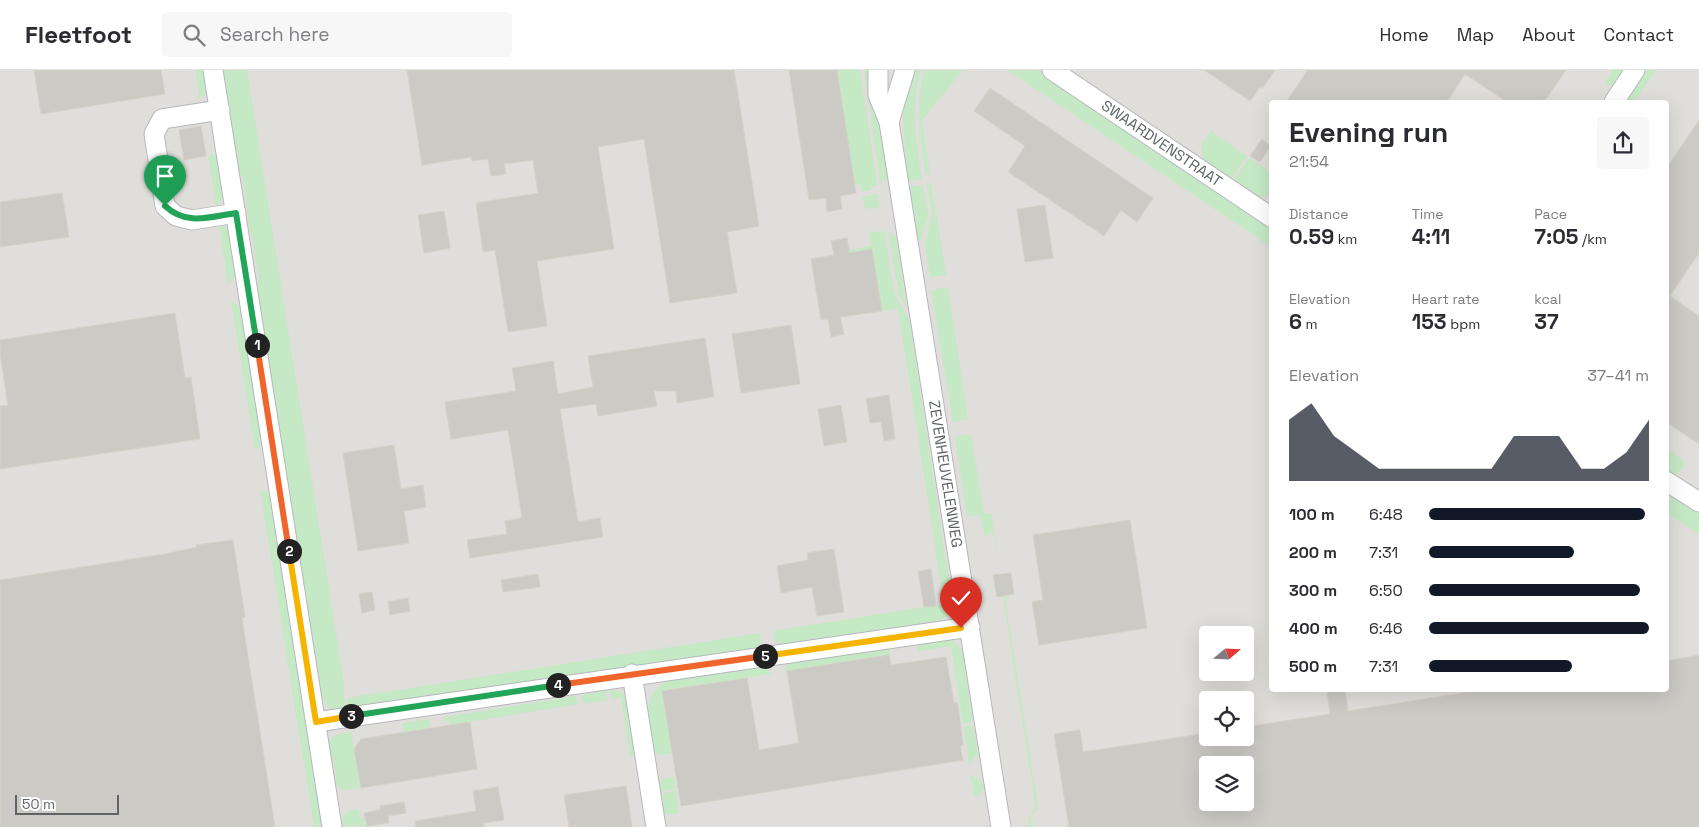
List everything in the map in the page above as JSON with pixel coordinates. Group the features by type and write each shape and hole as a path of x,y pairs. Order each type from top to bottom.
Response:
{"street":[{"path":"214,70 332,827"},
{"name":"ZEVENHEUVELENWEG","path":"878,70 878,95 889,122 1001,827"},
{"name":"ZEVENHEUVELENWEG","path":"889,122 905,70"},
{"name":"SWAARDVENSTRAAT","path":"1052,70 1269,216"},
{"path":"1615,100 1635,70"},
{"path":"220,110 162,119 154,134 165,206 176,216 192,220 236,213"},
{"path":"1669,483 1699,502"},
{"path":"316,722 632,674 970,627"},
{"path":"632,674 656,827"}],"shaded area":[{"path":"0,70 1699,70 1699,827 0,827"}],"green space":[{"path":"195,70 206,70 209,89 204,96 196,98 199,95"},
{"path":"221,70 247,70 345,690 343,690 347,716 329,707 319,689 256,286 259,281 252,235 250,233 243,177 238,174"},
{"path":"837,70 860,70 877,185 871,186 871,190 862,192 860,184 854,185"},
{"path":"864,70 873,70 874,92 889,179 880,181"},
{"path":"910,70 921,70 917,84 914,111 922,179 907,181 902,98"},
{"path":"925,70 963,70 922,120 930,174 926,175 919,122 920,97"},
{"path":"1007,70 1040,70 1269,224 1269,246"},
{"path":"1613,70 1621,70 1622,74 1613,86 1604,84"},
{"path":"1644,70 1656,70 1635,100 1623,100"},
{"path":"1211,131 1247,156 1231,180 1204,161 1201,146"},
{"path":"220,154 226,195 216,207 208,156"},
{"path":"1249,158 1269,171 1269,195 1258,198 1233,182"},
{"path":"927,183 931,183 946,275 930,277 925,245 932,214"},
{"path":"923,185 928,215 921,240 917,241 908,187"},
{"path":"878,194 880,207 865,209 862,197"},
{"path":"219,223 232,233 238,273 228,284"},
{"path":"845,229 850,250 871,246 869,232 884,231 894,293 910,323 952,600 948,614 939,622 786,648 775,640 773,631 944,604 898,308 882,311 872,250 849,253"},
{"path":"888,231 897,238 906,307 899,295"},
{"path":"948,287 968,419 953,422 931,290"},
{"path":"231,301 244,309 265,441 255,450"},
{"path":"971,434 984,514 991,513 1001,574 993,531 985,538 980,515 967,517 955,437"},
{"path":"1669,450 1684,461 1684,468 1677,473 1669,474"},
{"path":"260,489 273,494 325,827 314,827"},
{"path":"1675,496 1699,512 1699,534 1669,514 1669,497"},
{"path":"1009,595 1009,598 1005,599 1038,808 1031,816 1033,827 1029,827 1028,819 1036,807 1003,596"},
{"path":"760,633 761,642 754,653 350,716 347,698"},
{"path":"952,639 962,651 973,722 963,724 951,646 918,651 918,642"},
{"path":"889,646 892,665 889,655 785,672 787,663"},
{"path":"766,666 771,674 663,691 672,753 660,755 653,752 648,709 655,691 662,685 673,680"},
{"path":"610,690 619,691 628,697 638,753 630,756 621,698 612,699"},
{"path":"606,691 608,700 583,704 581,695"},
{"path":"576,696 578,704 450,725 449,721 444,721 443,717"},
{"path":"430,719 431,727 403,732 402,723"},
{"path":"973,725 978,754 969,764 964,726"},
{"path":"351,731 360,788 343,790 337,786 333,758 328,754 329,741 333,736"},
{"path":"970,775 982,781 984,789 975,797"},
{"path":"674,777 675,788 660,792 658,784 663,779"},
{"path":"676,790 679,813 669,815 662,812 660,795"},
{"path":"358,809 360,818 364,818 365,827 343,825 342,818 347,811"}],"building":[{"path":"34,70 161,70 165,94 41,114"},
{"path":"407,70 734,70 759,226 727,232 737,293 670,303 644,139 598,147 614,249 537,261 547,326 508,332 495,250 483,252 476,203 538,193 533,160 504,164 506,174 491,176 488,159 472,161 471,157 422,165"},
{"path":"789,70 837,70 856,193 840,196 842,209 827,212 826,198 809,200"},
{"path":"1204,70 1275,70 1262,89 1260,87 1250,101"},
{"path":"1308,70 1566,70 1545,100 1504,100 1465,74 1448,100 1287,100"},
{"path":"990,88 1153,198 1137,222 1121,210 1104,236 1008,172 1025,146 974,111"},
{"path":"1699,120 1699,253 1670,296 1699,316 1699,444 1669,424 1669,165"},
{"path":"201,126 206,156 184,160 179,130"},
{"path":"1262,139 1269,144 1269,149 1260,162 1250,156"},
{"path":"62,193 69,237 0,247 0,202"},
{"path":"1045,205 1053,258 1025,262 1017,209"},
{"path":"444,211 450,248 424,253 418,215"},
{"path":"847,238 849,253 872,249 882,311 840,317 844,334 831,337 828,319 821,320 811,259 834,255 831,241"},
{"path":"175,313 185,378 191,377 200,439 0,469 0,406 8,405 0,354 0,340"},
{"path":"791,325 800,384 741,393 732,334"},
{"path":"705,338 714,397 677,403 676,391 654,391 657,406 598,416 596,404 560,409 578,522 600,518 603,537 470,558 467,540 507,534 505,521 522,518 508,430 451,439 445,402 516,391 512,368 553,361 558,394 593,387 588,356"},
{"path":"889,395 895,439 884,441 881,422 870,423 866,399"},
{"path":"841,405 847,442 824,446 818,409"},
{"path":"394,445 401,489 423,485 426,507 404,511 409,543 358,551 343,453"},
{"path":"1130,520 1147,628 1039,645 1032,602 1043,600 1033,535"},
{"path":"233,540 245,617 242,618 275,827 0,827 0,580 170,553 197,547 196,545"},
{"path":"834,549 844,612 817,616 812,587 781,593 777,566 808,560 807,553"},
{"path":"931,569 936,606 924,607 918,571"},
{"path":"1011,573 1014,594 997,597 993,575"},
{"path":"538,574 540,587 503,592 501,580"},
{"path":"372,592 375,610 362,613 359,594"},
{"path":"408,598 410,611 390,615 388,602"},
{"path":"889,655 891,665 946,657 954,703 957,702 958,705 963,745 960,746 963,760 681,806 662,691 747,678 759,750 799,743 787,671"},
{"path":"1699,655 1699,827 1069,827 1054,734 1080,730 1083,752 1199,734 1199,746 1254,746 1254,726 1330,714 1327,692 1345,692 1348,711 1468,692 1669,692 1669,660"},
{"path":"470,722 477,769 361,788 354,749 361,739"},
{"path":"626,786 632,827 569,827 564,795"},
{"path":"498,787 504,820 483,823 484,827 415,827 415,821 476,811 473,791"},
{"path":"404,802 406,813 388,816 389,823 367,826 364,813 380,810 380,806"}],"route":[{"path":"165,206 176,216 192,220 236,213 316,722 632,674 961,628"}]}
